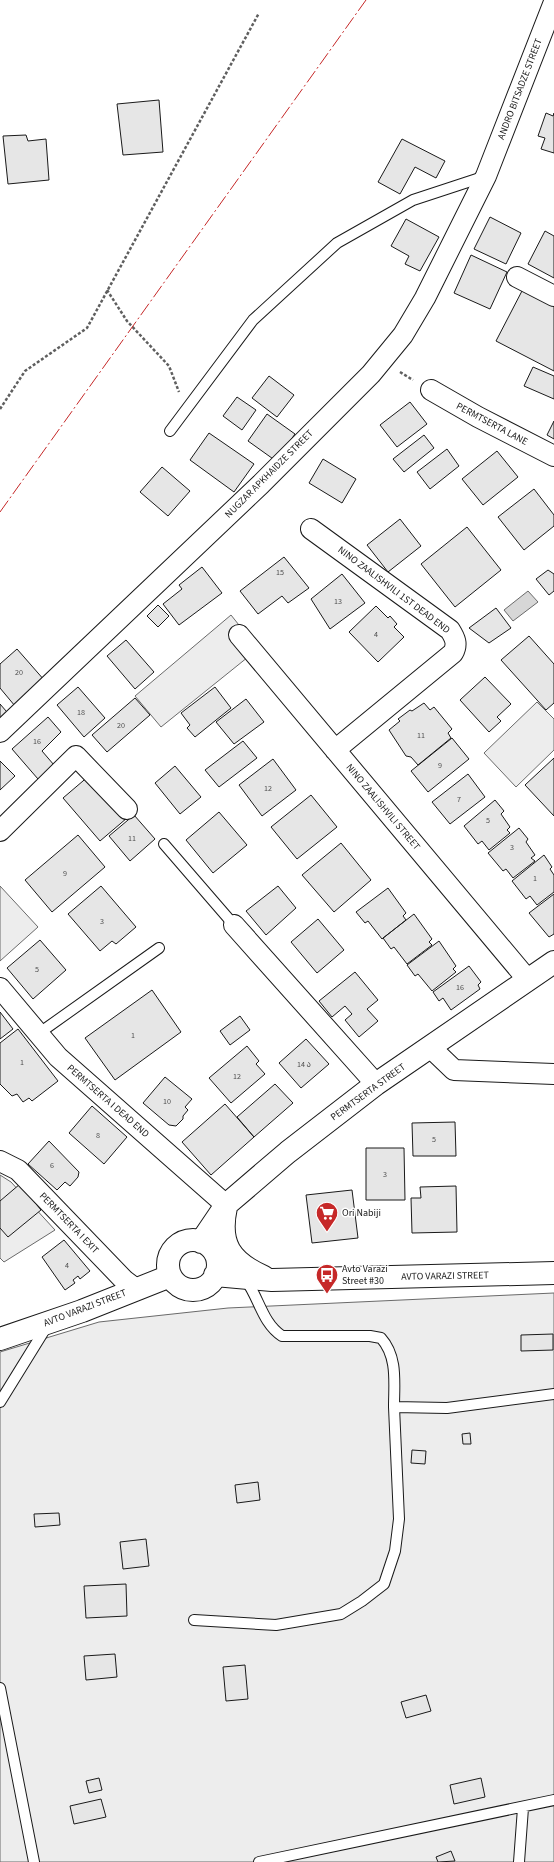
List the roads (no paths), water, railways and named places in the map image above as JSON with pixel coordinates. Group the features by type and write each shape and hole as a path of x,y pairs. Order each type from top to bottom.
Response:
{"street":[{"name":"ANDRO BITSADZE STREET","path":"486,176 554,2"},
{"name":"NUGZAR APKHAIDZE STREET","path":"0,732 245,500 382,362 403,335 425,298 486,176"},
{"path":"517,277 554,296"},
{"name":"PERMTSERTA LANE","path":"431,390 478,417 554,456"},
{"name":"NINO ZAALISHVILI 1ST DEAD END","path":"311,529 450,630 456,640 453,653 336,750"},
{"name":"NINO ZAALISHVILI STREET","path":"239,635 528,980"},
{"path":"0,831 76,756 127,809"},
{"path":"234,925 376,1084"},
{"name":"PERMTSERTA STREET","path":"201,1242 226,1205 288,1152 376,1084 554,962"},
{"name":"PERMTSERTA I DEAD END","path":"0,988 58,1057 226,1205"},
{"path":"430,1047 454,1070 554,1074"},
{"name":"PERMTSERTA I EXIT","path":"0,1160 18,1170 124,1280 136,1289"},
{"path":"226,1205 223,1235 228,1248 236,1260 247,1270 272,1280"},
{"path":"184,1242 201,1242 209,1246 216,1258 217,1267 215,1275 210,1283 196,1290 187,1289 179,1286 170,1276 168,1268 169,1259 176,1246 184,1242"},
{"name":"AVTO VARAZI STREET","path":"215,1275 272,1280 554,1273"},
{"name":"AVTO VARAZI STREET","path":"0,1339 50,1322 170,1276"}],"lane":[{"path":"170,431 253,320 337,243 413,200 486,176"},
{"path":"164,844 234,925"},
{"path":"38,1034 159,948"},
{"path":"194,1620 276,1625 341,1614 362,1601 384,1584 395,1551 399,1519 394,1407 394,1364 391,1352 381,1338 370,1336 282,1336 273,1330 253,1290 244,1278"},
{"path":"0,1402 50,1322"},
{"path":"394,1407 447,1408 554,1394"},
{"path":"0,1688 34,1862"},
{"path":"259,1862 523,1808 554,1800"},
{"path":"518,1862 523,1808"}],"place":[{"name":"Ori Nabiji","path":"327,1232"},
{"name":"Avto Varazi Street #30","path":"327,1294"}]}
